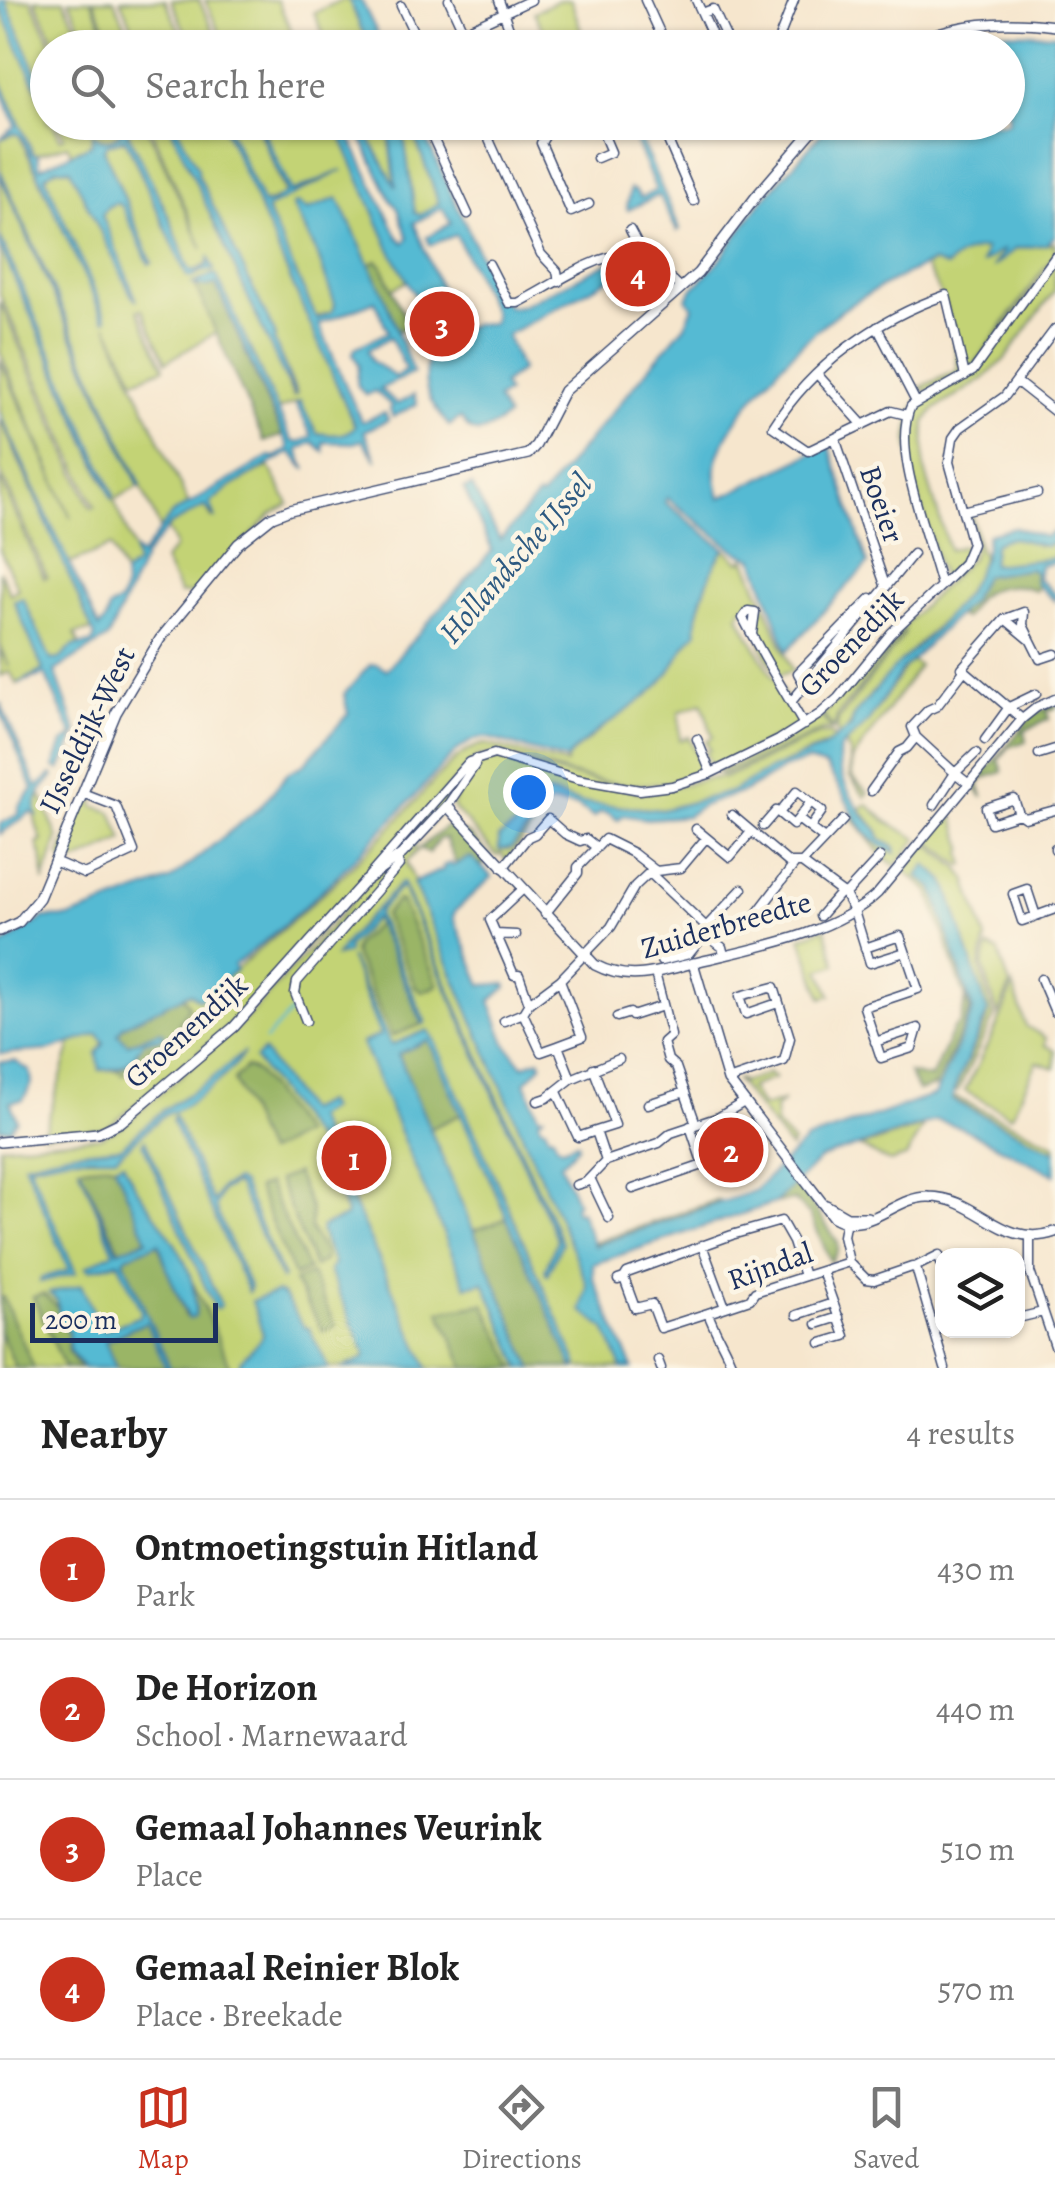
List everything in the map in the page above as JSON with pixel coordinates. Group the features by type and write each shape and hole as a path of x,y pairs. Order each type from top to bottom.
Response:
{"street":[{"path":"448,0 463,30"},
{"path":"499,0 510,30"},
{"path":"468,30 531,0"},
{"path":"646,0 659,30"},
{"path":"696,0 721,30"},
{"path":"782,30 794,0"},
{"path":"401,6 415,30"},
{"path":"708,10 713,30"},
{"path":"943,30 972,23 1055,26"},
{"path":"436,140 468,214"},
{"path":"489,140 540,254 558,271 559,282"},
{"path":"543,140 571,212 590,204"},
{"path":"596,158 611,152 605,140"},
{"path":"668,140 694,201"},
{"path":"489,264 509,303 518,303 608,258 622,255 639,258 682,288 698,274 804,140"},
{"path":"630,230 640,251 639,258"},
{"path":"964,376 946,296 877,327 842,351 817,374 773,428 808,451 891,411 907,415 916,402 964,376 979,363 1055,257"},
{"name":"IJsseldijk-West","path":"0,931 14,926 44,888 116,712 141,668 170,624 248,536 272,517 290,510 528,454 564,392 682,288"},
{"path":"877,327 916,402"},
{"path":"941,586 957,572 971,551 949,462 953,438 960,428 998,404 1055,329"},
{"path":"817,374 863,424"},
{"path":"1017,382 1055,412"},
{"name":"Groenedijk","path":"475,758 494,754 578,779 640,790 662,788 711,773 804,725 838,698 886,638 941,586 907,466 907,415"},
{"name":"Boeier","path":"835,438 885,584"},
{"path":"963,511 1037,493"},
{"path":"791,702 804,684 798,673 836,640 913,554"},
{"path":"968,784 916,736 912,727 928,710 938,706 965,664 1004,619 1024,612 1024,626 1040,659 1055,654"},
{"path":"1004,619 1029,639"},
{"path":"752,634 804,725"},
{"path":"973,656 979,670 976,679"},
{"path":"964,671 1022,719"},
{"path":"985,740 1008,707 1036,694"},
{"name":"Zuiderbreedte","path":"447,806 585,957 616,974 655,973 798,935 854,911 878,893 1022,719 1055,699"},
{"path":"872,791 899,752 916,736"},
{"path":"697,740 711,773"},
{"path":"1039,754 1055,748"},
{"path":"934,805 955,773 976,752"},
{"path":"364,882 397,858 447,806 475,765 475,758"},
{"path":"364,882 475,758"},
{"path":"778,814 797,791 822,811 810,828"},
{"path":"54,861 84,874 134,851 116,806 84,794"},
{"path":"763,826 776,811 793,825 812,802"},
{"path":"1019,814 1025,818 1055,810"},
{"path":"732,815 842,894 854,911 870,964 905,952"},
{"path":"503,868 548,819 565,834 580,842 586,839 595,846"},
{"path":"798,819 823,838"},
{"path":"745,928 798,864 842,820"},
{"path":"696,829 730,857 751,832"},
{"path":"545,914 595,846 608,838 633,852 722,947 724,955"},
{"path":"504,1021 524,1013 529,1002 585,957 611,927 634,886 651,872 681,868 706,838"},
{"path":"820,916 880,857"},
{"name":"Groenendijk","path":"305,1019 295,993 297,982 399,866 397,858"},
{"name":"Groenendijk","path":"0,1142 98,1133 115,1126 234,1027 364,882"},
{"path":"661,962 689,954 742,888"},
{"path":"523,889 490,920 529,1002"},
{"path":"1036,916 1055,909"},
{"path":"496,934 516,935"},
{"path":"865,948 900,936 918,989 864,1008 880,1058 912,1048 918,1028 875,1042"},
{"path":"693,963 728,1080 823,1204 846,1220 875,1217 916,1198 934,1197 1012,1233 1030,1238 1055,1232"},
{"path":"652,1046 671,1035 655,973"},
{"path":"1041,979 1055,1012"},
{"path":"524,1013 540,1052 582,1037 560,980"},
{"path":"728,1080 784,1061 790,1038 774,987 740,996 746,1014 778,1003"},
{"path":"617,1017 663,1006"},
{"path":"633,1189 703,1165 684,1092 663,1042"},
{"path":"558,1046 571,1079"},
{"path":"538,1101 557,1092 571,1079 619,1058"},
{"path":"557,1092 578,1137 614,1125 592,1068"},
{"path":"648,1104 684,1092"},
{"path":"576,1185 590,1178 606,1160 659,1143 671,1132 729,1112 744,1102"},
{"path":"596,1131 606,1160"},
{"path":"590,1178 608,1218"},
{"path":"846,1220 843,1242 849,1262 870,1281 935,1257"},
{"path":"708,1313 661,1328 652,1304 635,1308 621,1279 626,1273 733,1234 781,1221 804,1276"},
{"path":"1030,1238 1030,1272 1055,1346"},
{"path":"702,1246 724,1307"},
{"name":"Rijndal","path":"732,1368 708,1313 750,1299 755,1292 849,1262"},
{"path":"914,1267 945,1368"},
{"path":"821,1343 845,1336 822,1270"},
{"path":"797,1315 832,1303"},
{"path":"1025,1316 1043,1312"},
{"path":"818,1324 839,1317"}],"green space":[{"path":"5,0 31,0 45,30 30,30 30,58"},
{"path":"35,0 64,0 78,30 49,30"},
{"path":"69,0 91,0 104,30 82,30"},
{"path":"93,0 114,0 127,30 107,30"},
{"path":"120,0 165,0 179,30 134,30"},
{"path":"171,0 199,0 213,30 184,30"},
{"path":"205,0 277,0 291,30 218,30"},
{"path":"349,0 362,30 322,30 314,13"},
{"path":"559,0 571,0 581,30 543,30 534,12"},
{"path":"0,7 30,73 30,140 92,140 91,145 72,153 67,145 34,155 0,80"},
{"path":"18,133 105,320 46,181 48,172 70,169 132,296 102,215 107,207 116,203 123,206 149,264 152,263 104,149 106,145 125,140 187,276 209,270 208,264 192,272 188,267 169,217 131,140 153,140 203,249 156,140 177,140 293,396 297,394 274,340 275,334 270,331 183,140 229,140 355,426 341,434 324,434 313,431 300,401 278,410 215,275 194,284 217,332 166,362 142,309 138,310 164,368 135,380 107,325 189,505 171,515 161,531 0,170 0,139"},
{"path":"234,140 263,140 286,195 263,204"},
{"path":"267,140 343,140 407,281 391,290 377,261 369,265 338,198 307,210 301,208 302,226 317,253 335,304 334,311 314,318 266,208 297,192 289,189"},
{"path":"370,140 390,140 396,188"},
{"path":"404,140 416,140 439,203 415,214"},
{"path":"0,176 139,486 114,500 134,550 136,565 124,574 111,546 67,562 0,413 0,360 71,518 0,352 0,302 91,508 95,507 0,295 0,246 114,497 0,237"},
{"path":"1055,243 1055,254 970,370 928,391 919,388 958,370 948,315 924,266 936,262 948,266 959,256 980,249 985,249 985,261 1006,248 996,264 1015,249"},
{"path":"377,261 409,327 397,331 369,265"},
{"path":"1055,261 1055,290 1005,359 983,379 935,409 925,422 924,467 949,550 970,544 967,555 945,578 912,475 908,439 912,412 917,403 965,379"},
{"path":"215,283 283,435 264,442 196,287"},
{"path":"0,419 94,630 75,634 79,644 60,659 51,660 23,599 14,601 43,670 17,684 10,672 0,676 0,651 9,666 0,645 0,571 10,594 18,589 0,550 0,478 44,578 47,577 0,470"},
{"path":"269,466 289,504 272,514 195,593 180,594 164,561 175,546 167,529 205,506 215,517 209,504 227,489"},
{"path":"971,512 980,552 984,553 968,589 868,698 840,737 838,720 904,635 906,623 971,558 975,544 968,516"},
{"path":"1021,537 1039,546 1055,542 1055,558 992,566 994,544"},
{"path":"725,549 740,562 745,558 793,671 780,675 774,668 760,637 760,611 755,605 743,607 739,616 800,721 798,726 717,768 705,752 710,750 706,741 713,737 702,703 679,712 680,740 689,737 702,767 706,766 705,773 646,785 594,780 506,757 478,756 242,1016 107,1128 43,1135 41,1130 45,1129 72,1041 98,1034 103,1037 100,1070 117,1070 123,1075 149,1046 170,1041 189,1007 183,996 190,993 200,999 285,927 368,851 458,757 485,744 566,764 568,756 664,678 687,639 694,636 705,590"},
{"path":"1030,569 1038,587 1035,591 1015,586 991,589 979,597 964,618 955,615 971,601 984,575"},
{"path":"901,627 902,634 837,716 834,729 823,715"},
{"path":"910,660 919,666 852,760 852,777 868,793 865,797 850,777 850,752 845,744 868,722"},
{"path":"1055,703 1055,708 1047,711 1049,719 1024,731 1026,741 1009,747 999,760 1003,772 984,778 979,785 981,796 974,786 1032,716"},
{"path":"821,716 832,730 823,730 723,775 718,773 781,742"},
{"path":"819,734 830,734 837,740 730,792 662,810 581,803 548,793 525,820 499,837 502,850 508,850 542,815 506,861 453,807 467,779 493,757 641,792 724,778"},
{"path":"41,795 58,838 44,882 37,843 42,841 35,817"},
{"path":"440,797 448,802 406,862 629,1368 0,1368 0,1146 100,1137 123,1126 245,1020"},
{"path":"91,800 94,806 112,812 123,840 75,862 65,862 60,856 68,833 75,817"},
{"path":"867,804 886,821 918,839 895,866 851,816 853,813 873,840 895,848 880,838 860,809"},
{"path":"952,813 964,847 962,866 929,841"},
{"path":"448,825 470,835 490,857 481,866 471,857 456,864 445,838 439,839 428,853 420,848"},
{"path":"927,843 966,879 986,938 980,967 994,1017 957,1092 953,1091 988,1018 944,880 933,888 973,1011 940,1087 933,1087 970,1011 929,891 905,871"},
{"path":"398,900 438,985 422,992 416,988 384,915"},
{"path":"378,924 423,1024 392,1036 353,952 356,943"},
{"path":"825,928 836,964 820,970 831,995 822,998 801,937"},
{"path":"988,947 999,952 1010,986 998,1015 983,966"},
{"path":"1013,985 1026,1026 1046,1038 1045,1045 1055,1050 1055,1068 1037,1062 1011,1116 965,1091"},
{"path":"183,996 189,1006 174,1034 164,1044 149,1047 137,1068 123,1075 117,1070 131,1063 144,1041 162,1038 160,1031 128,1044 118,1034 123,1026"},
{"path":"966,998 970,1011 939,1078 933,1087 918,1091 909,1073 931,1078 953,1029 960,1023"},
{"path":"428,1040 462,1114 429,1129 398,1053"},
{"path":"246,1067 257,1072 303,1134 266,1153 234,1080"},
{"path":"767,1072 775,1078 750,1087 762,1107 783,1101 775,1108 776,1125 793,1143 790,1148 736,1080 741,1083"},
{"path":"952,1096 1055,1144 1055,1151 953,1100"},
{"path":"923,1126 906,1157 890,1162 860,1147"},
{"path":"115,1166 147,1239 121,1252 79,1167"},
{"path":"296,1173 311,1210 310,1229 325,1254 324,1261 314,1267 278,1180"},
{"path":"797,1181 838,1243 831,1262 810,1215 794,1200 775,1203"},
{"path":"268,1184 308,1270 294,1276 257,1188"},
{"path":"718,1200 722,1204 594,1246 593,1243"},
{"path":"507,1218 573,1366 578,1368 532,1368 473,1231"},
{"path":"157,1241 186,1317 196,1310 193,1283 231,1368 170,1368 124,1261"},
{"path":"311,1274 336,1326 323,1331 294,1281"},
{"path":"43,1294 58,1307 60,1325 68,1332 68,1351 80,1368 65,1368 33,1297"},
{"path":"3,1297 34,1368 16,1368 0,1332"},
{"path":"484,1304 516,1368 465,1368 440,1311"},
{"path":"146,1322 166,1368 116,1368 105,1341"}],"water":[{"path":"0,0 5,0 30,58 30,73"},
{"path":"349,0 361,0 376,30 362,30"},
{"name":"Hollandsche IJssel","path":"1025,33 1055,34 1055,236 1047,244 1015,249 993,267 1004,249 982,263 985,249 964,254 946,267 933,262 873,291 838,313 805,341 751,401 724,442 716,474 720,498 829,445 868,564 787,651 754,559 736,551 667,498 665,502 725,549 705,589 697,632 665,678 642,700 589,738 566,760 488,738 460,748 332,881 234,965 236,970 199,1000 190,993 123,1026 118,1034 128,1044 160,1031 164,1033 162,1038 144,1041 122,1066 100,1070 97,1054 104,1043 98,1034 50,1050 0,1054 0,947 43,918 71,917 170,880 259,808 289,772 303,765 348,714 344,694 370,665 386,670 492,550 464,489 472,486 500,540 541,497 685,325 693,307 687,299 690,292 719,261 757,207 815,140 1025,140"},
{"path":"0,80 33,154 38,155 40,168 91,145 92,140 121,140 106,145 104,150 152,263 149,264 122,206 116,203 107,207 102,215 137,301 70,169 57,168 45,176 107,319 104,320 21,136 16,133 0,139 16,126"},
{"path":"125,140 131,140 170,219 188,267 192,272 207,266 209,258 214,270 199,272 192,278 187,276"},
{"path":"177,140 184,140 275,334 296,396"},
{"path":"229,140 234,140 263,204 287,192 264,140 268,140 292,192 343,170 266,209 317,319 333,311 335,304 317,253 292,205 297,203 307,210 338,198 383,293 413,373 380,389 397,404 414,395 417,404 393,417 392,406 375,391 367,395 358,385 355,348 388,332 375,301 319,324 361,421 385,413 388,420 364,431 377,461 362,440 323,442 324,452 313,442 298,450 306,470 291,452 210,503 216,519 205,506 170,525 145,556 108,638 55,671 77,733 60,770 54,767 63,743 73,736 45,674 19,683 43,670 14,601 23,598 51,660 60,659 73,646 91,644 95,637 0,413 99,628 109,608 120,602 124,574 136,565 134,550 141,556 171,515 289,448 216,284 193,284 217,276 292,441 298,443 312,436 296,404 300,401 317,433 333,435 355,426","holes":["390,337 406,370 395,377 372,361 368,350"]},
{"path":"342,140 351,140 404,243 408,238 398,209 362,140 370,140 396,187 390,140 404,140 415,213 420,215 439,203 416,140 427,140 498,295 509,307 520,306 616,259 632,259 655,271 657,276 651,279 629,268 507,335 521,370 503,384 507,393 497,399 507,417 475,432 460,418 449,426 429,397 426,370 431,345 473,324 493,323 494,314 456,235 430,245 427,237 451,223 442,208 414,223 445,300 445,315 437,318 433,310 422,308 389,247"},
{"path":"634,140 641,140 680,229 677,231 659,195 628,210 630,189 641,198 656,190"},
{"path":"0,170 141,485 139,486 0,176"},
{"path":"0,237 114,494 112,498 0,246"},
{"path":"1014,527 1045,537 1055,531 1055,542 1046,546 1014,538 1001,540 994,544 992,565 1055,558 1055,563 1040,565 1038,578 1055,594 1055,601 1036,584 1035,573 1030,569 984,576 971,601 902,670 868,722 840,749 840,767 850,795 880,838 896,853 882,847 862,827 825,766 807,761 785,768 745,791 701,806 687,816 647,819 623,815 618,820 600,812 594,818 578,807 550,803 511,848 499,850 499,837 525,820 548,793 581,803 662,810 730,792 769,770 823,748 851,727 854,715 895,667 933,632 966,593 984,557 988,534"},
{"path":"0,702 37,787 54,776 37,799 37,815 31,812 0,834 0,824 19,814 19,807 33,789"},
{"path":"471,857 492,877 453,917 482,985 506,984 490,1001 506,1044 523,1066 540,1059 542,1065 525,1082 539,1116 543,1116 539,1120 541,1127 562,1148 577,1142 578,1146 560,1164 577,1203 576,1212 580,1211 594,1246 754,1191 806,1140 935,1095 973,1011 933,888 918,876 926,865 944,880 949,891 988,1012 952,1100 1055,1151 1055,1175 960,1127 937,1120 821,1158 775,1203 593,1264 593,1278 633,1368 622,1368 605,1329 581,1310 586,1281 413,883 444,869 443,866"},
{"path":"402,882 562,1243 547,1275 545,1271 557,1240 403,888 378,916 426,1023 423,1024 375,918 347,947 348,953 336,956"},
{"path":"350,958 391,1045 428,1030 433,1037 578,1365 573,1367 428,1040 398,1054 532,1368 521,1368 484,1282 466,1286 362,1043 380,1035"},
{"path":"263,1051 306,1111 325,1102 329,1109 315,1118 428,1368 341,1368 364,1359 366,1354 329,1271 334,1264 321,1232 322,1227 346,1213 316,1142 255,1059"},
{"path":"244,1052 208,1089 165,1114 116,1157 69,1157 29,1165 76,1273 40,1282 41,1278 69,1270 24,1163 71,1152 121,1147 163,1110 209,1081"},
{"path":"15,1061 30,1071 32,1083 23,1100 10,1102 17,1119 10,1129 0,1129 0,1062"},
{"path":"174,1115 213,1202 221,1188 236,1180 242,1184 281,1279 234,1184 222,1191 215,1207 250,1288 248,1292 172,1121"},
{"path":"145,1140 221,1305 219,1308 215,1309 143,1144"},
{"path":"123,1162 180,1252 194,1292 195,1316 189,1319 159,1243 127,1256 124,1261 170,1368 166,1368 146,1322 105,1341 116,1368 84,1368 69,1350 68,1331 60,1321 57,1300 49,1293 81,1285 103,1331 140,1316 118,1262 89,1270 86,1267 114,1252 79,1167 118,1251 147,1240 115,1166"},
{"path":"277,1292 304,1327 309,1328 329,1368 239,1368 263,1334 252,1301"}],"waterway":[{"path":"265,1040 293,1010"}],"place":[{"name":"Gemaal Reinier Blok","path":"638,274"},
{"name":"Gemaal Johannes Veurink","path":"442,324"},
{"name":"De Horizon","path":"731,1150"},
{"name":"Ontmoetingstuin Hitland","path":"354,1158"}]}
